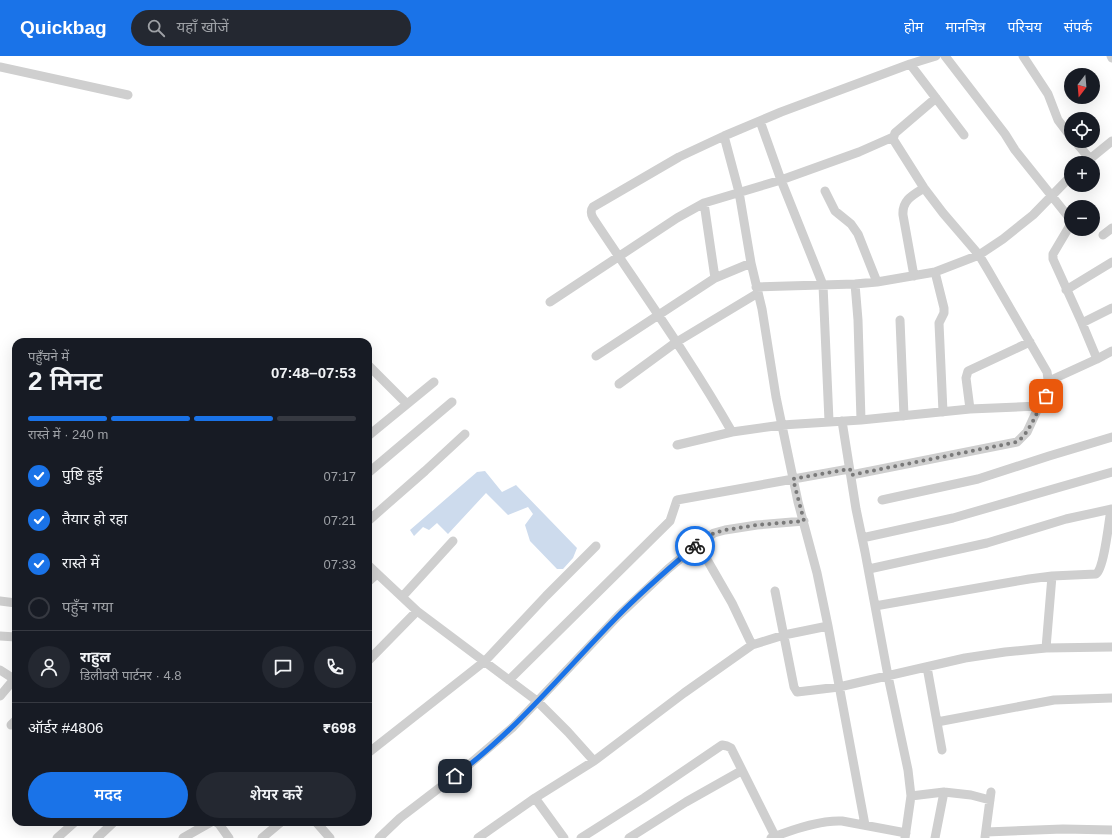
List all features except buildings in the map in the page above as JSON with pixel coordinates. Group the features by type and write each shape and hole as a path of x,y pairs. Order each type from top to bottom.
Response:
{"street":[{"path":"732,432 717,406 658,315 593,218 591,214 593,207 679,157 724,136 781,112 910,64 936,56"},
{"path":"945,56 1005,134 1015,150 1071,220 1069,227 1053,254 1066,290 1097,359"},
{"path":"1023,56 1048,94 1058,120 1064,128"},
{"path":"910,64 964,135"},
{"path":"0,67 128,95"},
{"path":"550,302 619,258 677,218 704,203 781,180 859,152 893,137 895,133 936,98"},
{"path":"760,121 781,180 823,285 829,421"},
{"path":"724,136 739,192 751,263 793,479 828,626 865,825"},
{"path":"509,680 670,521 677,500 793,479 850,472 1017,442 1027,432 1039,406 1049,390 1047,372 979,255 924,188 894,141 893,137"},
{"path":"1094,156 1112,141"},
{"path":"619,384 675,342 757,290 878,282 935,272 979,255 1033,215 1064,183"},
{"path":"914,276 902,209 908,198 924,188"},
{"path":"825,191 835,211 851,224 858,234 878,282"},
{"path":"704,203 715,278"},
{"path":"1103,235 1112,228"},
{"path":"1066,290 1112,262"},
{"path":"596,356 715,278 751,263"},
{"path":"935,272 944,308 944,313 939,323 943,412"},
{"path":"855,284 858,320 861,420"},
{"path":"1082,324 1112,308"},
{"path":"900,320 904,416"},
{"path":"970,409 966,378 967,373 970,370 1030,342"},
{"path":"1049,381 1112,351"},
{"path":"372,369 406,403"},
{"path":"372,433 406,403 434,382"},
{"path":"372,470 452,402"},
{"path":"677,445 732,432 782,425 861,420 970,409 1039,406"},
{"path":"581,838 644,798 722,745 731,748 773,837 824,821 842,821 865,825 906,836 911,796 908,770 888,676 856,509 842,421"},
{"path":"372,517 465,434"},
{"path":"882,500 978,479 1112,437"},
{"path":"862,538 953,518 1112,472"},
{"path":"868,569 988,543 1066,519 1111,509 1102,562 1099,571 1096,574 1052,576 965,589 875,606"},
{"path":"379,838 400,818 464,770 513,727 618,616 668,569 698,544 714,533 725,530 757,525 804,521"},
{"path":"402,597 454,541"},
{"path":"698,544 732,603 752,645"},
{"path":"372,750 485,661 546,596 596,546"},
{"path":"1102,562 1112,562"},
{"path":"372,569 417,611 537,701 594,761"},
{"path":"372,578 377,574"},
{"path":"1046,648 1052,576"},
{"path":"775,591 794,687 797,692 839,687 985,655 1046,648 1112,647"},
{"path":"0,601 12,602"},
{"path":"372,657 417,611"},
{"path":"478,838 535,798 594,761 684,693 752,645 784,635 828,626"},
{"path":"0,636 12,637"},
{"path":"927,667 942,750"},
{"path":"0,670 12,676"},
{"path":"0,696 12,682"},
{"path":"937,722 1054,700 1112,698"},
{"path":"630,838 686,802 741,771"},
{"path":"911,796 944,792 990,796 985,835 1063,834 1112,830"},
{"path":"935,838 944,792"},
{"path":"535,798 564,838"},
{"path":"57,838 70,826"},
{"path":"97,838 110,826"},
{"path":"183,838 204,826"},
{"path":"220,826 229,838"},
{"path":"262,838 276,826"},
{"path":"320,826 330,838"}],"water":[{"path":"485,471 502,492 516,485 577,548 573,558 563,569 557,569 530,541 525,525 533,514 528,507 508,515 486,493 448,534 437,523 429,530 423,527 414,536 410,530 477,472"}],"way so far":[{"path":"695,546 714,533 725,530 757,525 804,521 793,479 850,469 851,475 1017,442 1021,440 1027,432 1039,406 1046,396"}],"route":[{"path":"455,776 464,770 513,727 618,616 695,546"}]}
